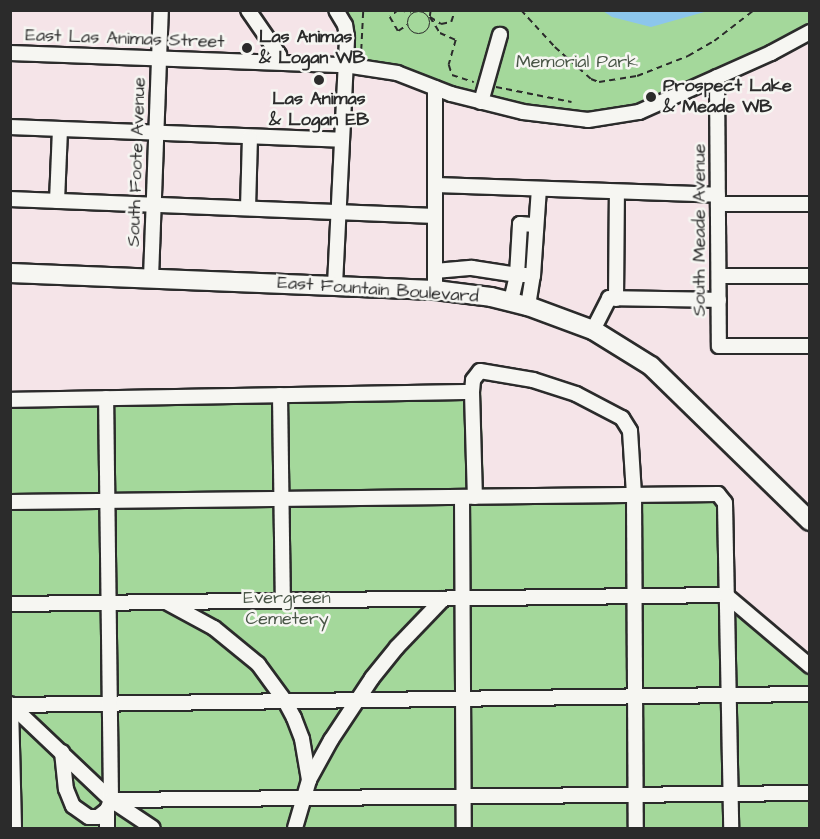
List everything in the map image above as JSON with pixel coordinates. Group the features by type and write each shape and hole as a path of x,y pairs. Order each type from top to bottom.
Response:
{"main road":[{"name":"East Fountain Boulevard","path":"10,273 335,285 435,280 519,304 593,330 620,344 672,383 810,521"}],"street":[{"name":"South Foote Avenue","path":"151,278 161,10"},
{"path":"248,10 279,55 279,62"},
{"path":"335,285 347,37 345,25 336,10"},
{"name":"East Las Animas Street","path":"10,52 345,65 398,73 435,88 481,102 569,119 604,119 639,112 810,32"},
{"path":"481,102 500,35"},
{"name":"South Meade Avenue","path":"717,77 719,346 810,346"},
{"path":"435,88 435,280 472,268 533,276"},
{"path":"10,127 341,140"},
{"path":"57,201 60,130"},
{"path":"248,208 250,137"},
{"path":"436,185 617,192 810,204"},
{"path":"519,304 533,276 539,189"},
{"path":"616,299 617,192"},
{"path":"10,199 435,216"},
{"path":"519,304 517,275 520,224 536,225"},
{"path":"719,276 810,276"},
{"path":"593,330 609,298 719,300"},
{"path":"464,828 462,599 472,392 473,380 480,371 496,372 576,394 622,418 630,431 634,495 636,828"},
{"path":"10,400 472,392"},
{"path":"280,395 282,601"},
{"path":"106,398 110,703 107,828"},
{"path":"10,502 718,494 725,503 731,828"},
{"path":"10,604 726,595 810,666"},
{"path":"295,828 309,780 358,700 397,647 443,599"},
{"path":"168,602 233,642 258,664 285,701 302,739 309,780"},
{"path":"11,704 810,694"},
{"path":"11,704 62,752 109,805 153,828"},
{"path":"11,704 14,828"},
{"path":"62,752 66,789 73,806 89,817 98,817 109,805 303,800 810,794"}],"path":[{"path":"361,50 363,10"},
{"path":"413,13 408,24 398,30 390,17 400,10 413,13 423,12 436,22 446,24 454,18 455,10"},
{"path":"408,24 412,32 423,33 430,26 431,10"},
{"path":"521,10 555,47 584,73 599,82 637,76 688,56 714,41 754,10"}],"green space":[{"name":"Memorial Park","path":"809,10 810,25 776,44 640,102 620,109 589,114 547,110 501,100 450,87 397,66 353,56 343,11"},
{"name":"Evergreen Cemetery","path":"481,386 484,487 717,487 728,491 732,504 732,595 809,662 809,828 11,828 10,393"}],"water":[{"path":"603,11 708,11 651,27 612,17"}],"place":[{"name":"Las Animas & Logan WB","path":"247,48"},
{"name":"Las Animas & Logan EB","path":"319,80"},
{"name":"Prospect Lake & Meade WB","path":"651,97"}]}
